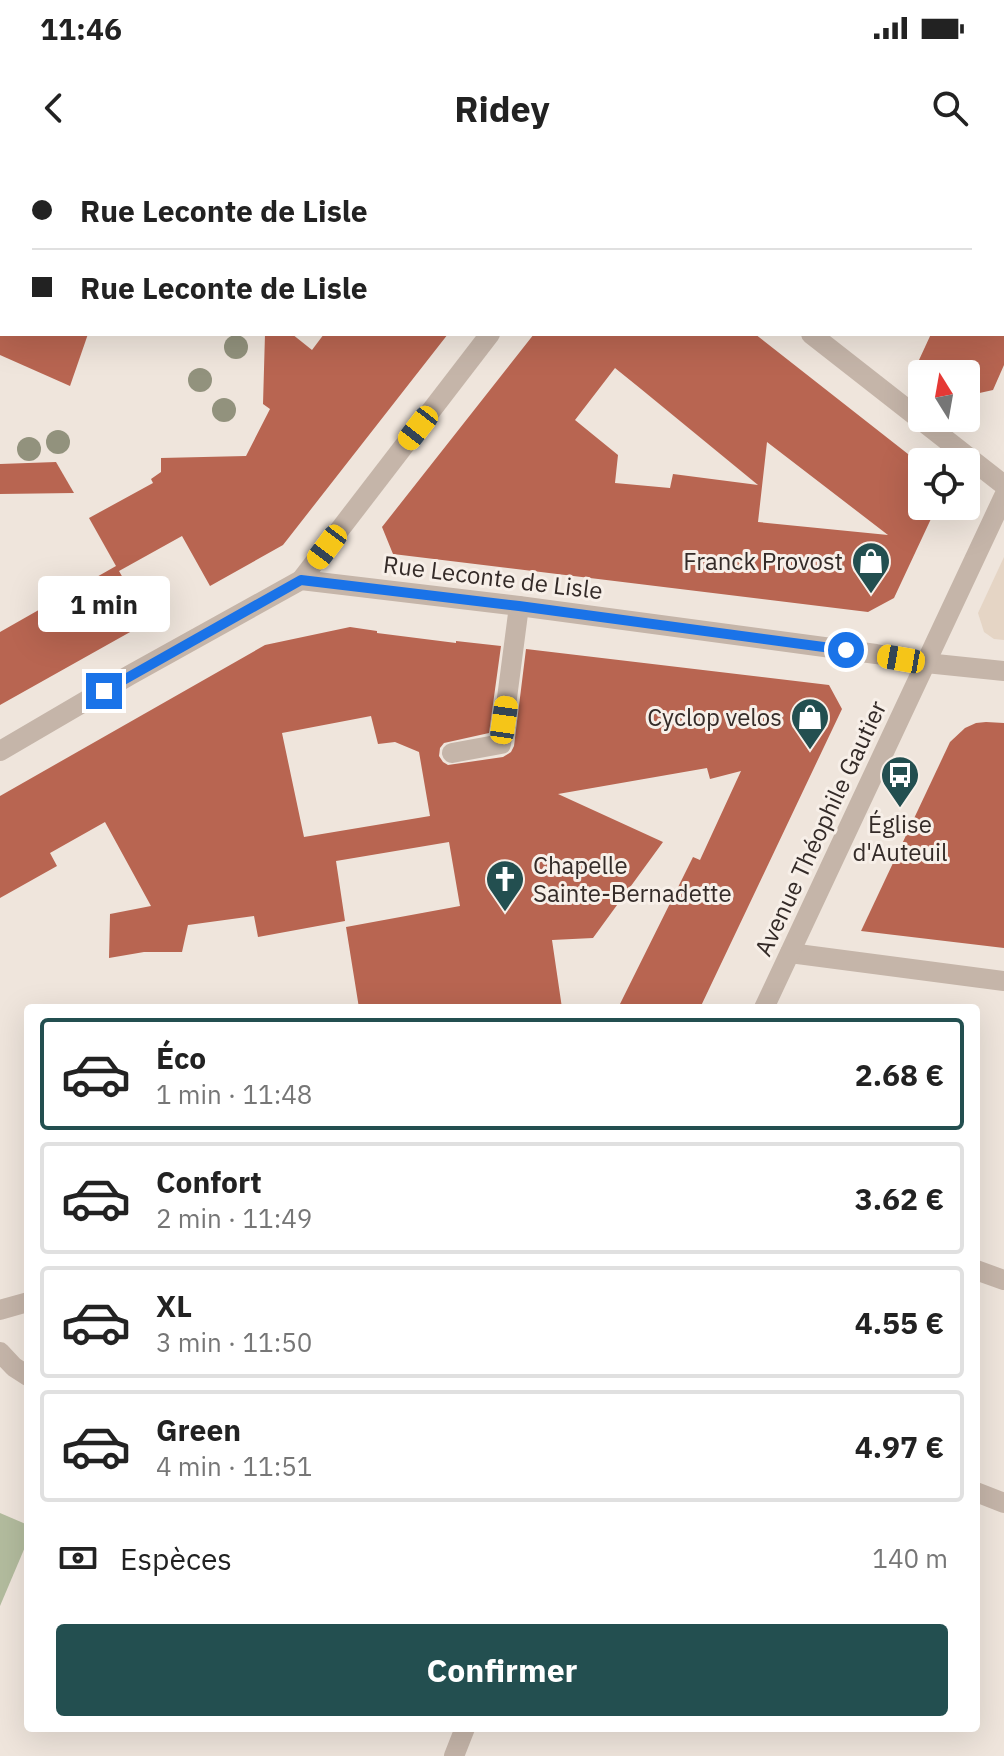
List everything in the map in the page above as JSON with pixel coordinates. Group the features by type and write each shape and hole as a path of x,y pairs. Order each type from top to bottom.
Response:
{"street":[{"path":"0,751 301,580 488,336"},
{"path":"814,336 1004,485"},
{"name":"Avenue Théophile Gautier","path":"766,1004 1004,496"},
{"name":"Rue Leconte de Lisle","path":"301,580 1004,671"},
{"path":"452,753 501,744 519,606"},
{"path":"790,953 1004,981"},
{"path":"980,1271 1004,1280"},
{"path":"0,1310 24,1303"},
{"path":"0,1352 24,1373"},
{"path":"980,1494 1004,1503"},
{"path":"454,1756 463,1732"}],"green space":[{"path":"0,1513 24,1523 24,1549 0,1606"}],"shaded area":[{"path":"1004,557 1004,640 994,639 984,632 978,613"}],"building":[{"path":"0,336 87,336 70,386 0,355"},
{"path":"265,336 294,336 312,350 322,336 446,336 283,545 210,586 182,536 119,571 148,622 0,705 0,632 116,566 89,518 153,483 151,479 161,472 161,458 246,456 270,409 263,404"},
{"path":"532,336 758,336 908,454 908,520 930,520 894,598 868,612 393,554 382,527","holes":["615,368 758,485 673,474 670,488 615,483 618,455 575,420","767,442 888,535 758,522"]},
{"path":"930,336 1004,336 1004,365 993,390 980,393 980,360 919,360"},
{"path":"56,462 74,493 0,494 0,464"},
{"path":"350,627 456,643 501,646 489,733 444,743 439,756 448,765 503,757 511,752 526,649 829,685 842,709 702,1004 620,1004 693,857 700,860 741,771 710,779 707,768 558,794 663,842 593,938 552,940 561,1004 358,1004 346,927 460,906 449,842 336,861 345,921 258,937 254,916 188,925 182,952 144,952 109,958 110,914 151,906 105,822 50,853 57,866 0,898 0,796 265,645","holes":["371,716 378,744 395,742 419,752 430,816 304,837 282,733"]},
{"path":"986,722 1004,723 1004,948 861,931 950,742 965,728"}],"place":[{"name":"Franck Provost","path":"871,595"},
{"name":"Cyclop velos","path":"810,751"},
{"name":"Église d'Auteuil","path":"900,809"},
{"name":"Chapelle Sainte-Bernadette","path":"505,913"}],"route":[{"path":"104,691 301,580 846,650"}]}
